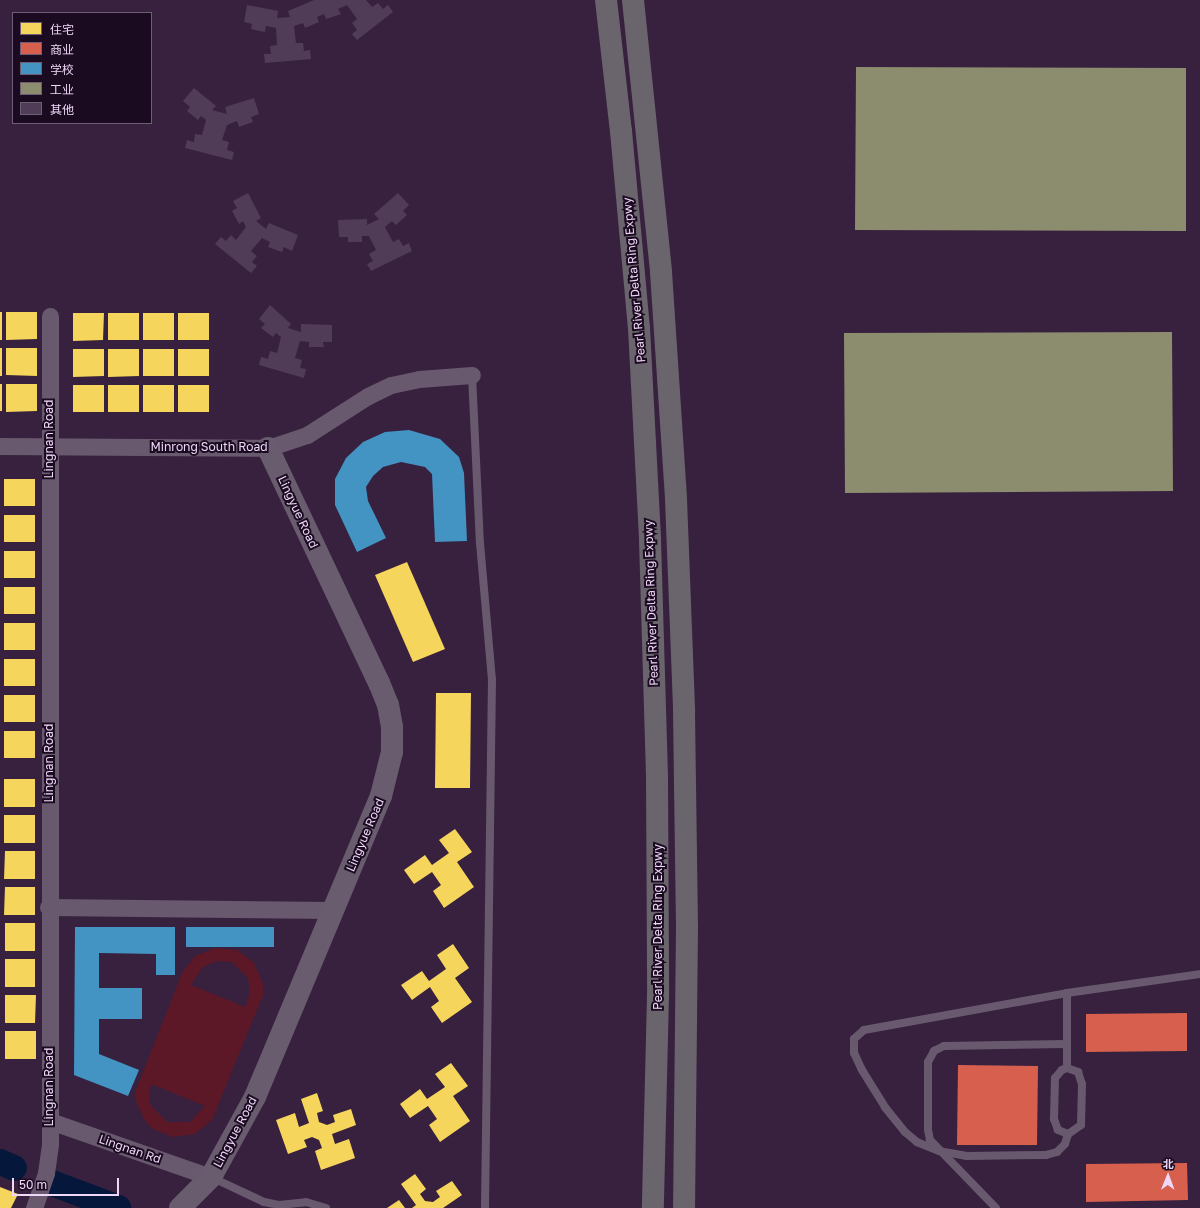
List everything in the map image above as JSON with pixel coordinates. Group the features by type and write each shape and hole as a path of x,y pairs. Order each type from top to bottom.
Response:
{"highway":[{"name":"Pearl River Delta Ring Expwy","path":"606,0 621,131 639,328 650,540 657,784 658,996 653,1208"},
{"path":"633,0 661,272 676,498 684,712 688,927 684,1208"}],"street":[{"name":"Lingnan Road","path":"34,1208 49,1157 50,1121 48,907 50,316"},
{"name":"Minrong South Road","path":"0,446 49,445 268,448 307,435 368,396 392,385 419,379 472,375"},
{"name":"Lingyue Road","path":"180,1208 211,1177 255,1097 334,910 388,775 392,752 392,728 388,705 268,448"},
{"path":"48,907 334,910"},
{"name":"Lingnan Rd","path":"50,1121 211,1177"}],"lane":[{"path":"472,375 482,580 492,679 485,1208"},
{"path":"1068,1134 1065,1144 1057,1152 1046,1155 967,1156 939,1151 917,1142 905,1132 885,1107 862,1070 854,1053 854,1039 864,1030 1067,993 1200,974"},
{"path":"1067,993 1067,1068"},
{"path":"996,1208 939,1151 930,1140 928,1130 928,1062 934,1051 944,1046 1067,1044"},
{"path":"1067,1068 1078,1072 1082,1084 1081,1125 1078,1130 1068,1134 1058,1130 1054,1119 1055,1078 1062,1070 1067,1068"},
{"path":"211,1177 268,1204 306,1202 326,1208"}],"shaded area":[{"path":"215,948 237,950 254,963 263,984 263,995 212,1120 195,1134 173,1137 153,1129 145,1121 136,1101 136,1090 182,973 195,956","holes":["217,961 232,962 248,978 250,993 245,1007 191,985 203,967","151,1084 205,1106 190,1122 167,1122 151,1106 149,1099"]}],"building: 住宅":[{"path":"0,312 2,312 2,340 0,340"},
{"path":"6,312 37,312 37,339 6,340"},
{"path":"73,313 104,313 103,340 73,341"},
{"path":"108,313 139,313 139,340 108,340"},
{"path":"143,313 174,313 174,340 143,340"},
{"path":"178,313 209,313 209,340 178,340"},
{"path":"0,348 2,348 2,376 0,376"},
{"path":"6,348 37,348 37,376 6,375"},
{"path":"73,349 104,349 104,376 73,377"},
{"path":"108,349 139,349 139,376 108,377"},
{"path":"143,349 174,349 174,376 143,376"},
{"path":"178,349 209,349 209,376 178,376"},
{"path":"0,384 2,384 2,411 0,411"},
{"path":"6,384 37,384 37,411 6,412"},
{"path":"73,385 104,385 104,412 73,412"},
{"path":"108,385 139,385 139,412 108,412"},
{"path":"143,385 174,385 174,412 143,412"},
{"path":"178,385 209,385 209,412 178,412"},
{"path":"4,479 35,479 35,506 4,506"},
{"path":"4,515 35,515 35,542 4,542"},
{"path":"4,551 35,551 35,578 4,578"},
{"path":"407,562 445,649 413,662 375,575"},
{"path":"4,587 35,587 35,614 4,614"},
{"path":"4,623 35,623 35,650 4,650"},
{"path":"4,659 35,659 35,686 4,686"},
{"path":"436,693 471,693 470,788 435,788"},
{"path":"4,695 35,695 35,722 4,722"},
{"path":"4,731 35,731 35,758 4,758"},
{"path":"4,779 35,779 35,807 4,807"},
{"path":"4,815 35,815 35,843 4,843"},
{"path":"455,829 472,852 457,862 474,887 444,908 433,891 441,885 432,872 414,884 404,870 425,855 432,865 449,853 439,840"},
{"path":"5,851 35,851 35,879 4,879"},
{"path":"5,887 35,887 35,915 4,915"},
{"path":"5,923 35,923 35,951 5,951"},
{"path":"453,944 469,968 455,978 472,1002 442,1023 431,1007 439,1001 430,987 412,1000 401,985 422,971 429,981 446,969 437,955"},
{"path":"5,959 35,959 35,987 5,987"},
{"path":"5,995 36,995 35,1023 5,1023"},
{"path":"5,1031 36,1031 36,1059 5,1059"},
{"path":"451,1063 468,1086 453,1096 470,1121 440,1142 429,1125 437,1119 428,1106 410,1118 400,1104 420,1089 427,1099 445,1087 435,1074"},
{"path":"317,1093 323,1111 317,1113 319,1122 327,1125 335,1122 333,1115 351,1109 356,1125 332,1134 335,1144 349,1139 355,1158 321,1170 315,1151 322,1148 319,1140 312,1137 304,1140 307,1147 288,1154 276,1120 295,1113 299,1127 309,1123 301,1099"},
{"path":"415,1174 426,1189 420,1194 425,1201 433,1202 440,1197 436,1191 452,1181 462,1195 443,1208 412,1208 416,1205 401,1184"},
{"path":"0,1187 18,1194 11,1208 0,1208"},
{"path":"399,1200 405,1208 387,1208"}],"building: 商业":[{"path":"1187,1013 1187,1051 1086,1052 1086,1014"},
{"path":"958,1065 1038,1066 1037,1145 957,1145"},
{"path":"1187,1163 1188,1200 1086,1202 1086,1164"}],"building: 学校":[{"path":"409,430 440,439 459,457 464,473 467,541 435,542 432,474 425,467 401,462 383,467 373,476 366,487 368,501 386,538 357,552 335,505 335,479 346,458 363,442 385,432"},
{"path":"75,927 175,927 175,975 156,975 156,954 99,953 99,988 142,988 142,1019 99,1019 99,1054 139,1070 128,1096 74,1075"},
{"path":"186,927 274,927 274,947 186,947"}],"building: 工业":[{"path":"856,67 1186,68 1186,231 855,230"},
{"path":"1172,332 1173,491 845,493 844,333"}],"building: 其他":[{"path":"314,0 366,0 372,7 378,3 383,9 388,5 393,12 357,40 352,34 357,30 352,23 357,19 347,5 338,9 341,14 326,19 324,14 317,17 319,22 305,28 303,23 294,26 296,43 303,43 304,51 310,50 311,59 265,63 264,54 271,54 270,46 277,45 276,28 266,26 265,32 251,29 252,24 244,22 247,5 278,11 277,18 290,17 288,11"},
{"path":"194,88 216,106 212,110 227,114 225,107 254,98 259,114 251,117 253,122 239,127 237,121 227,125 222,140 229,142 227,150 234,152 232,160 185,148 187,140 194,142 195,134 202,135 206,120 201,116 198,120 187,111 190,107 183,101"},
{"path":"248,193 261,218 256,221 266,229 269,223 298,235 292,251 284,247 282,252 268,247 270,242 262,238 251,251 257,256 252,262 257,266 251,273 215,244 221,237 226,241 231,235 236,240 246,227 243,221 239,224 232,211 237,208 233,201"},
{"path":"398,193 409,205 403,211 407,215 396,225 392,221 385,227 393,242 399,239 403,246 409,243 412,251 371,271 367,264 373,261 369,254 376,250 369,236 362,236 362,242 348,242 348,237 339,237 338,220 367,219 367,225 379,219 374,214"},
{"path":"270,305 291,324 288,328 301,332 301,324 332,325 332,342 323,342 324,347 309,347 309,342 300,341 295,358 302,360 300,368 306,369 304,378 259,365 261,357 268,359 270,351 277,353 281,337 276,333 273,337 261,328 265,324 259,319"}],"waterway":[{"path":"0,1162 14,1168"},
{"path":"49,1182 118,1208"}]}
